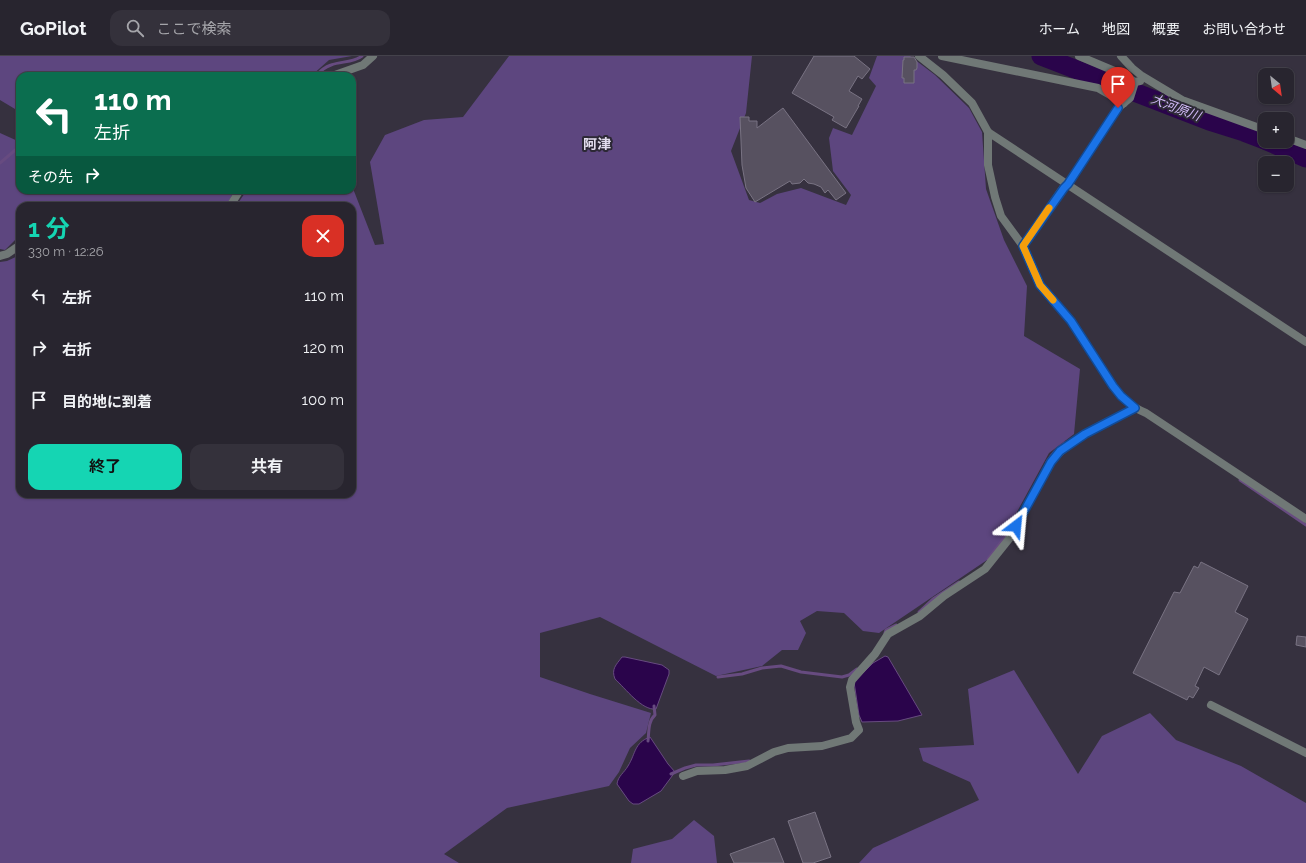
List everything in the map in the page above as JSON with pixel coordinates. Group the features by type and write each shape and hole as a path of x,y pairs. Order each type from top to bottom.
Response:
{"street":[{"path":"343,72 363,65 373,56"},
{"path":"918,56 943,75 972,103 988,132 1306,342"},
{"path":"942,56 1098,88 1127,100"},
{"path":"1079,56 1124,75 1136,82 1149,80"},
{"path":"1121,56 1132,68 1182,100 1258,127"},
{"path":"1023,246 1068,184 1118,108 1127,100 1136,82"},
{"path":"988,132 988,165 1001,216 1023,246 1040,285 1071,321 1121,396 1135,408 1146,413 1306,519"},
{"path":"1294,141 1306,145"},
{"path":"0,256 7,254 16,248"},
{"path":"684,776 697,771 725,770 747,766 774,752 788,748 822,746 851,738 859,730 856,722 850,687 852,680 875,654 888,634 920,616 944,596 985,569 1009,539 1051,462 1060,451 1085,434 1135,408"},
{"path":"1211,705 1306,753"}],"shaded area":[{"path":"0,56 352,56 329,60 316,72 16,72 16,110 0,100"},
{"path":"509,56 752,56 746,113 731,151 749,200 760,203 777,194 801,188 846,205 851,195 833,171 829,138 833,128 852,135 876,86 869,78 877,56 910,56 935,75 969,108 982,132 986,189 1004,240 1027,286 1024,336 1080,369 1074,434 1049,453 993,556 879,633 863,631 844,613 817,611 800,621 806,633 798,650 782,650 762,666 716,676 600,617 540,633 540,677 651,713 646,733 630,748 619,772 609,786 507,808 444,854 459,863 0,863 0,262 16,257 16,498 356,498 356,202 239,202 244,194 355,194 375,245 384,244 370,162 385,135 424,120 463,117"},
{"path":"0,133 16,140 16,194 233,194 228,202 16,202 16,239 5,250 0,249"},
{"path":"885,656 888,657 922,715 898,721 862,722 859,715 854,682 873,663"},
{"path":"622,657 662,665 669,670 669,674 656,709 651,709 640,703 615,679 614,670"},
{"path":"1014,670 1078,774 1102,736 1150,713 1176,740 1241,766 1306,803 1306,863 859,863 873,848 979,800 970,782 923,761 919,748 974,745 968,689"},
{"path":"650,737 675,772 661,791 639,804 633,804 629,801 617,784 631,761 638,745"},
{"path":"694,820 714,836 717,863 631,863 633,849 672,839"}],"building":[{"path":"814,56 854,56 870,69 862,79 858,76 849,91 862,99 846,128 832,120 834,117 792,93"},
{"path":"904,57 914,57 917,62 917,68 914,70 914,83 904,83 904,78 902,78"},
{"path":"783,108 846,193 836,200 828,190 825,193 821,187 808,183 804,179 800,183 792,184 790,181 755,202 746,188 742,165 740,117 749,117 749,121 757,121 757,128"},
{"path":"1201,562 1248,586 1235,612 1248,619 1219,675 1204,667 1195,686 1199,688 1193,698 1189,696 1187,700 1133,673 1174,592 1180,593 1194,566 1198,568"},
{"path":"1297,636 1306,637 1306,647 1296,645"},
{"path":"815,812 831,857 813,863 803,863 788,821"},
{"path":"774,838 784,863 734,863 730,854"}],"waterway":[{"path":"320,72 329,66 355,60 362,56"},
{"name":"大河原川","path":"1041,56 1209,121 1258,137"},
{"name":"大河原川","path":"1283,148 1306,158"},
{"path":"0,163 16,149"},
{"path":"1047,462 1055,451 1065,443"},
{"path":"1240,480 1306,525"},
{"path":"988,559 1009,532"},
{"path":"919,612 933,599 959,582"},
{"path":"885,633 886,630 896,625"},
{"path":"718,677 742,674 762,668 781,666 801,672 842,677 849,675 857,669"},
{"path":"648,741 650,723 655,715 654,706"},
{"path":"671,774 696,765 713,765 749,761"}],"slow traffic":[{"path":"1049,208 1023,246 1040,285 1053,300"}],"district":[{"name":"阿津","path":"597,144"}],"route":[{"path":"1016,526 1051,462 1060,451 1085,434 1135,408 1121,396 1113,386 1071,321 1040,285 1023,246 1068,184 1118,108"}]}
